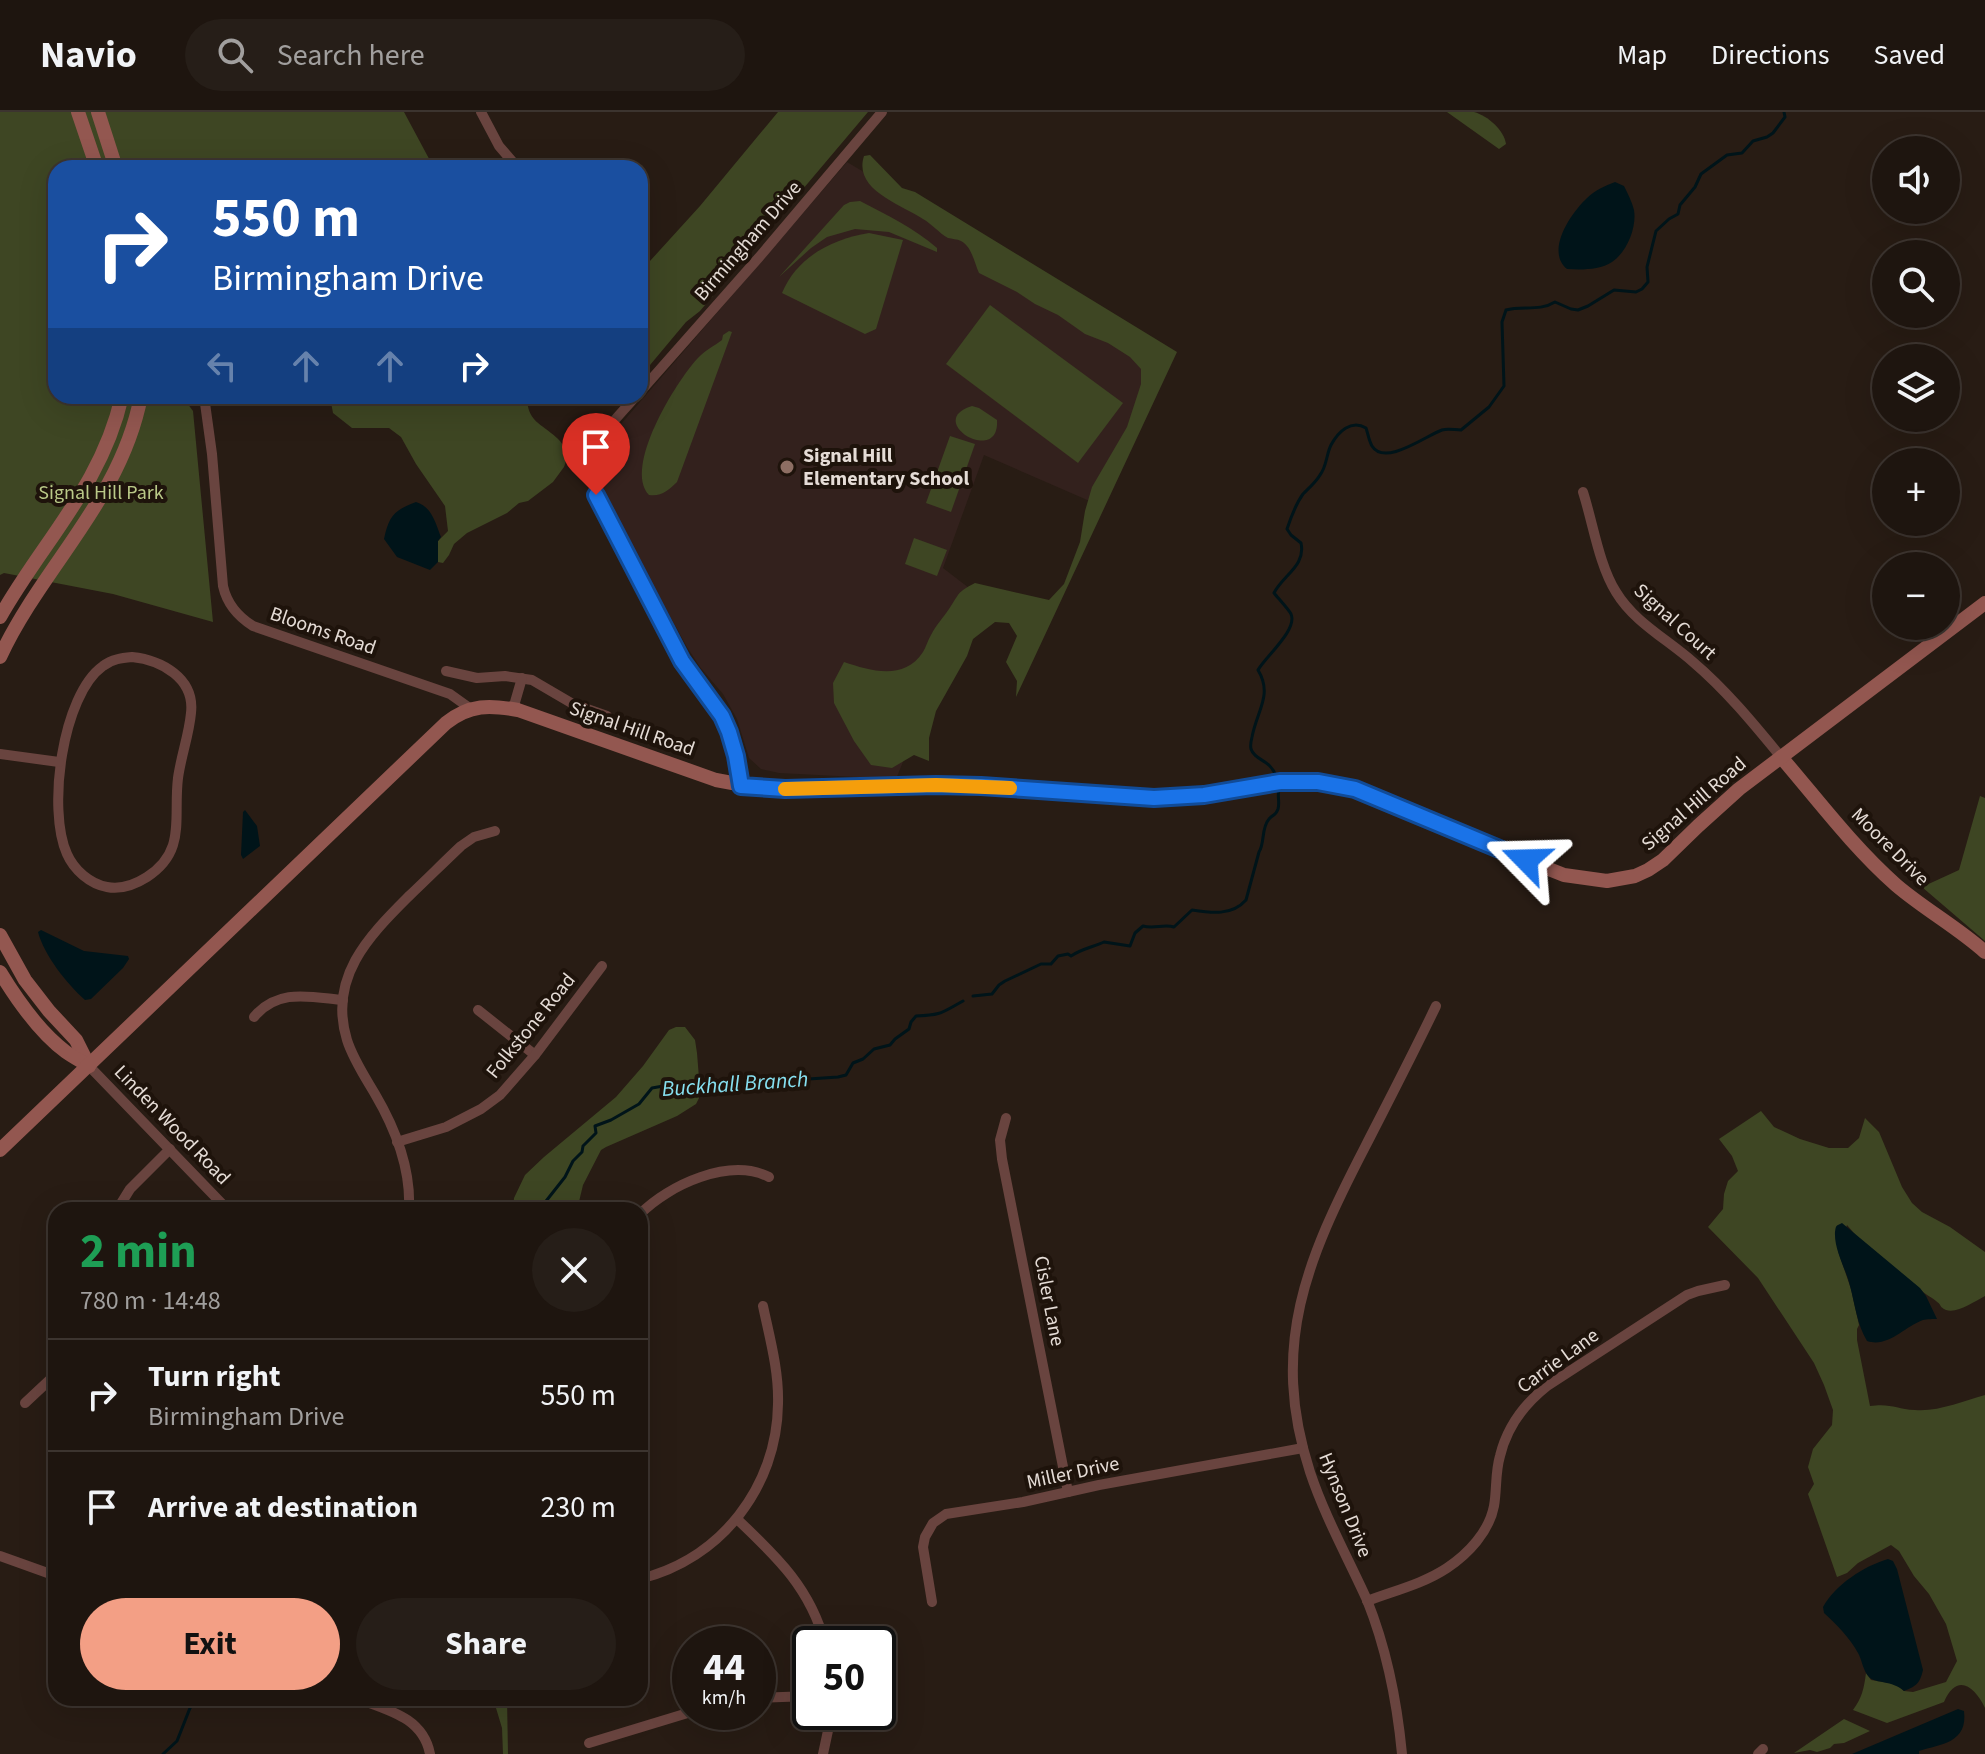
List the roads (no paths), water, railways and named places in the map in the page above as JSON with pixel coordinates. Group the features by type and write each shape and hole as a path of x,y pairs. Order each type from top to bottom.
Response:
{"main road":[{"path":"78,112 94,160"},
{"path":"98,112 113,160"},
{"path":"0,617 93,476 114,428 120,404"},
{"path":"0,657 19,621 113,478 139,404"},
{"name":"Signal Hill Road","path":"471,709 483,706 513,709 741,786 785,789 981,786 1154,798 1204,795 1280,782 1318,782 1355,789 1564,875 1607,881 1635,876 1663,860 1727,799 1985,603"},
{"path":"0,1150 446,723 471,709"},
{"name":"Moore Drive","path":"1781,757 1854,843 1891,880 1985,952"},
{"path":"0,935 25,980 76,1040 89,1066"},
{"path":"0,972 42,1029 65,1052 89,1066"}],"street":[{"path":"481,112 499,146 511,160"},
{"name":"Birmingham Drive","path":"648,383 882,112"},
{"name":"Blooms Road","path":"205,404 223,586 229,604 236,613 253,626 450,694 471,709"},
{"name":"Birmingham Drive","path":"630,404 599,442 591,465 593,485 682,661 722,716 736,756 741,786"},
{"name":"Signal Court","path":"1583,492 1611,584 1626,606 1725,692 1781,757"},
{"path":"121,658 146,659 166,667 180,679 192,711 177,783 176,837 168,859 151,874 117,888 94,883 77,869 62,839 59,762 78,698 103,666 121,658"},
{"path":"446,671 477,678 505,676 538,682 573,704 607,716"},
{"path":"513,709 522,678"},
{"path":"0,754 59,762"},
{"path":"409,1202 406,1174 387,1114 347,1040 343,1024 345,987 352,965 377,928 461,846 474,837 495,831"},
{"name":"Folkstone Road","path":"397,1142 446,1127 481,1109 511,1084 602,966"},
{"path":"254,1017 266,1004 284,998 299,996 343,1000"},
{"name":"Hynson Drive","path":"1402,1754 1393,1688 1382,1640 1318,1495 1297,1422 1293,1374 1296,1324 1304,1283 1332,1210 1436,1006"},
{"path":"478,1010 535,1055"},
{"name":"Linden Wood Road","path":"89,1066 220,1202"},
{"name":"Cisler Lane","path":"1006,1118 1000,1140 1002,1159 1068,1492"},
{"path":"122,1202 130,1189 170,1149"},
{"path":"648,1208 670,1191 705,1176 748,1170 769,1177"},
{"name":"Carrie Lane","path":"1367,1601 1428,1578 1457,1560 1477,1541 1494,1506 1496,1475 1506,1437 1514,1420 1534,1396 1687,1295 1725,1285"},
{"path":"648,1577 685,1562 719,1537 737,1519 761,1481 772,1449 778,1406 777,1372 763,1306"},
{"path":"25,1403 48,1381"},
{"name":"Miller Drive","path":"932,1602 923,1547 928,1530 946,1514 1303,1448"},
{"path":"737,1519 773,1553 799,1585 820,1626"},
{"path":"0,1556 48,1573"},
{"path":"376,1706 409,1719 422,1733 430,1754"},
{"path":"589,1743 672,1718"},
{"path":"823,1754 829,1730"}],"waterway":[{"name":"Buckhall Branch","path":"1276,776 1251,748 1264,695 1258,670 1290,628 1292,620 1290,612 1274,593 1297,564 1302,551 1301,543 1287,529 1300,498 1322,472 1337,436 1350,426 1366,428 1372,446 1378,452 1386,453 1406,448 1442,430 1461,430 1489,407 1504,386 1502,322 1506,310 1543,307 1555,302 1578,310 1614,290 1636,292 1642,289 1648,282 1647,267 1656,231 1678,214 1680,205 1701,174 1727,155 1742,153 1753,141 1773,133 1785,117 1784,112"},
{"name":"Buckhall Branch","path":"973,996 992,994 1005,981 1041,964 1051,964 1058,956 1071,956 1104,942 1130,946 1135,933 1143,926 1174,927 1192,910 1221,912 1240,905 1246,900 1265,827 1278,809 1279,789"},
{"name":"Buckhall Branch","path":"545,1202 582,1152 583,1146 596,1133 595,1126 639,1104 652,1088 669,1085 740,1087 846,1075 853,1063 874,1049 890,1045 909,1029 916,1016 941,1013 963,1001"},
{"name":"Buckhall Branch","path":"163,1754 177,1741 192,1706"}],"place":[{"name":"Signal Hill Elementary School","path":"787,467"}],"park label":[{"name":"Signal Hill Park","path":"101,493"}]}
